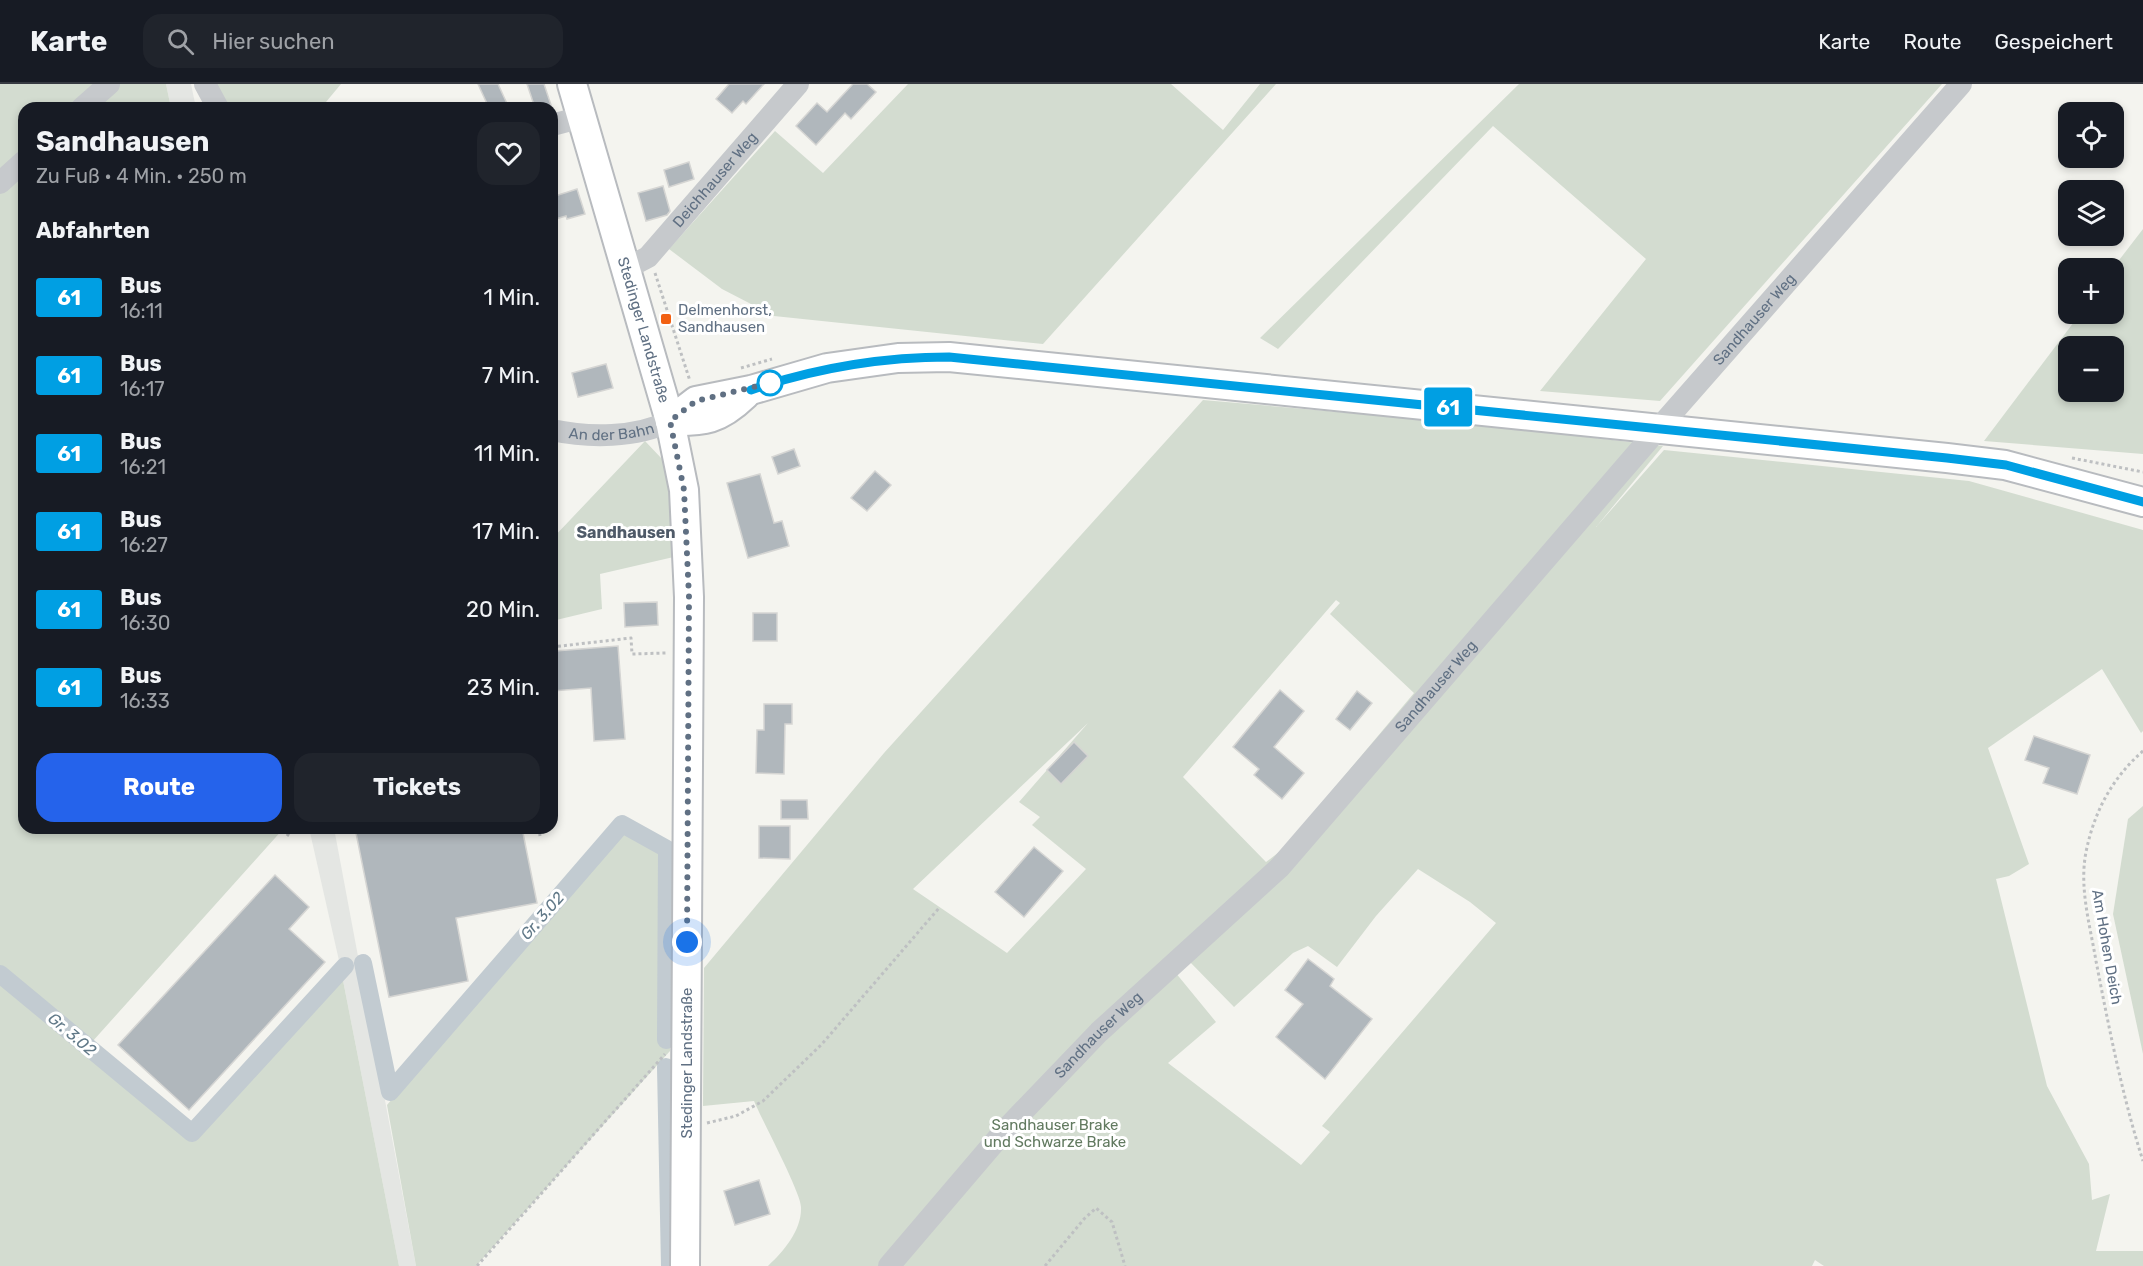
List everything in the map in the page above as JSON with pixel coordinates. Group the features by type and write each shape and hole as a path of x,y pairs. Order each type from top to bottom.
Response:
{"main road":[{"name":"Stedinger Landstraße","path":"572,84 670,421 684,490 689,652 685,1266"},
{"path":"670,421 696,401 751,390 827,368 872,361 949,357 2006,465 2143,502"}],"street":[{"path":"89,102 109,84"},
{"path":"205,84 215,102"},
{"name":"Deichhauser Weg","path":"627,268 648,257 798,84"},
{"name":"Sandhauser Weg","path":"889,1266 1005,1130 1099,1032 1280,867 1658,429 1961,84"},
{"path":"558,124 582,117"},
{"path":"0,183 18,166"},
{"name":"An der Bahn","path":"558,430 620,434 651,431 670,421"}],"path":[{"path":"558,646 631,638 632,654 689,652"},
{"name":"Am Hohen Deich","path":"2143,751 2127,765 2108,789 2094,821 2085,854 2083,889 2112,1042 2143,1161"},
{"path":"686,1124 709,1123 736,1116 763,1101 822,1044 939,908"},
{"path":"477,1266 663,1055 675,1049 687,1048"},
{"path":"1045,1266 1096,1208 1112,1222 1125,1266"}],"shaded area":[{"path":"166,84 191,84 195,102 170,102"},
{"path":"310,834 335,834 416,1266 399,1266 340,965"}],"green space":[{"path":"0,84 166,84 170,102 18,102 18,834 279,834 92,1042 191,1123 340,965 399,1266 0,1266"},
{"path":"214,84 341,84 326,102 224,102"},
{"path":"908,84 1171,84 1223,130 1260,84 1276,84 1043,344 774,316 722,289 669,249 775,131 823,173"},
{"path":"1519,84 1942,84 1660,401 1540,391 1646,259 1493,126 1278,349 1260,338"},
{"path":"2143,229 2143,454 1984,441 2058,343 2058,402 2124,402 2124,336 2063,336 2072,324 2124,324 2124,258 2121,258"},
{"name":"Sandhauser Brake und Schwarze Brake","path":"1203,400 1486,425 1663,446 1596,527 1664,450 1969,481 2143,530 2143,731 2141,733 2102,669 1988,748 2029,864 2009,876 1996,879 2047,1086 2089,1164 2092,1200 2110,1194 2096,1251 2143,1251 2143,1266 1824,1266 1815,1260 1812,1266 768,1266 786,1247 795,1232 801,1216 801,1207 788,1172 754,1101 703,1106 704,968 884,753","holes":["1336,600 1340,603 1330,614 1414,693 1283,849 1266,862 1183,777","1088,723 1019,802 1040,817 1032,825 1086,869 1007,953 913,889","1418,869 1470,902 1496,923 1322,1126 1330,1132 1301,1165 1168,1063 1216,1022 1175,972 1189,961 1234,1007 1293,953 1308,946 1337,967 1376,916"]},
{"path":"645,441 662,459 670,484 678,556 600,574 602,609 558,620 558,533"},
{"path":"2143,806 2143,1054 2113,914 2128,819"},
{"path":"622,831 670,857 670,1051 476,1266 416,1266 387,1105"}],"building":[{"path":"478,84 498,84 506,102 486,102"},
{"path":"527,84 544,84 550,102 533,102"},
{"path":"729,84 764,84 746,104 743,101 732,113 716,99"},
{"path":"853,84 867,84 876,92 851,119 845,113 816,145 796,126 817,103 827,112"},
{"path":"689,162 694,179 669,187 664,170"},
{"path":"663,186 670,211 667,215 646,221 638,193"},
{"path":"577,189 585,214 567,219 566,216 558,218 558,195"},
{"path":"606,364 613,388 578,397 572,373"},
{"path":"794,449 800,466 778,474 772,457"},
{"path":"875,471 891,485 867,511 851,498"},
{"path":"760,474 774,523 782,521 789,546 748,558 727,483"},
{"path":"657,602 658,625 625,627 624,603"},
{"path":"753,613 777,613 777,641 753,641"},
{"path":"618,646 625,739 594,741 591,688 558,691 558,651"},
{"path":"1280,690 1304,711 1274,747 1304,773 1282,799 1254,775 1259,769 1233,747"},
{"path":"1357,691 1372,703 1350,730 1336,719"},
{"path":"764,704 792,704 792,724 785,724 784,774 756,773 757,730 764,730"},
{"path":"2034,736 2090,755 2077,794 2043,783 2049,768 2025,760"},
{"path":"1074,742 1088,756 1061,784 1047,770"},
{"path":"781,800 807,800 808,819 781,819"},
{"path":"759,826 790,826 790,859 759,858"},
{"path":"356,834 523,834 537,903 456,918 468,981 389,997"},
{"path":"1034,847 1063,871 1024,917 995,892"},
{"path":"275,875 309,907 289,929 325,962 189,1110 118,1045"},
{"path":"1308,959 1334,979 1330,986 1372,1019 1325,1079 1276,1037 1303,1004 1285,990"},
{"path":"759,1180 770,1214 735,1225 724,1191"}],"waterway":[{"name":"Gr. 3.02","path":"363,963 390,1092 622,824 667,849 666,1040"},
{"name":"Gr. 3.02","path":"0,974 192,1133 345,966"},
{"name":"Gr. 3.02","path":"666,1067 670,1266"}],"bus line":[{"name":"61","path":"751,390 827,368 898,358 949,357 1069,367 2006,465 2143,502"}],"place":[{"name":"Delmenhorst, Sandhausen","path":"666,319"}],"district":[{"name":"Sandhausen","path":"626,532"}],"route":[{"path":"687,942 689,597 684,490 670,421 696,401 751,390 770,383"}]}
